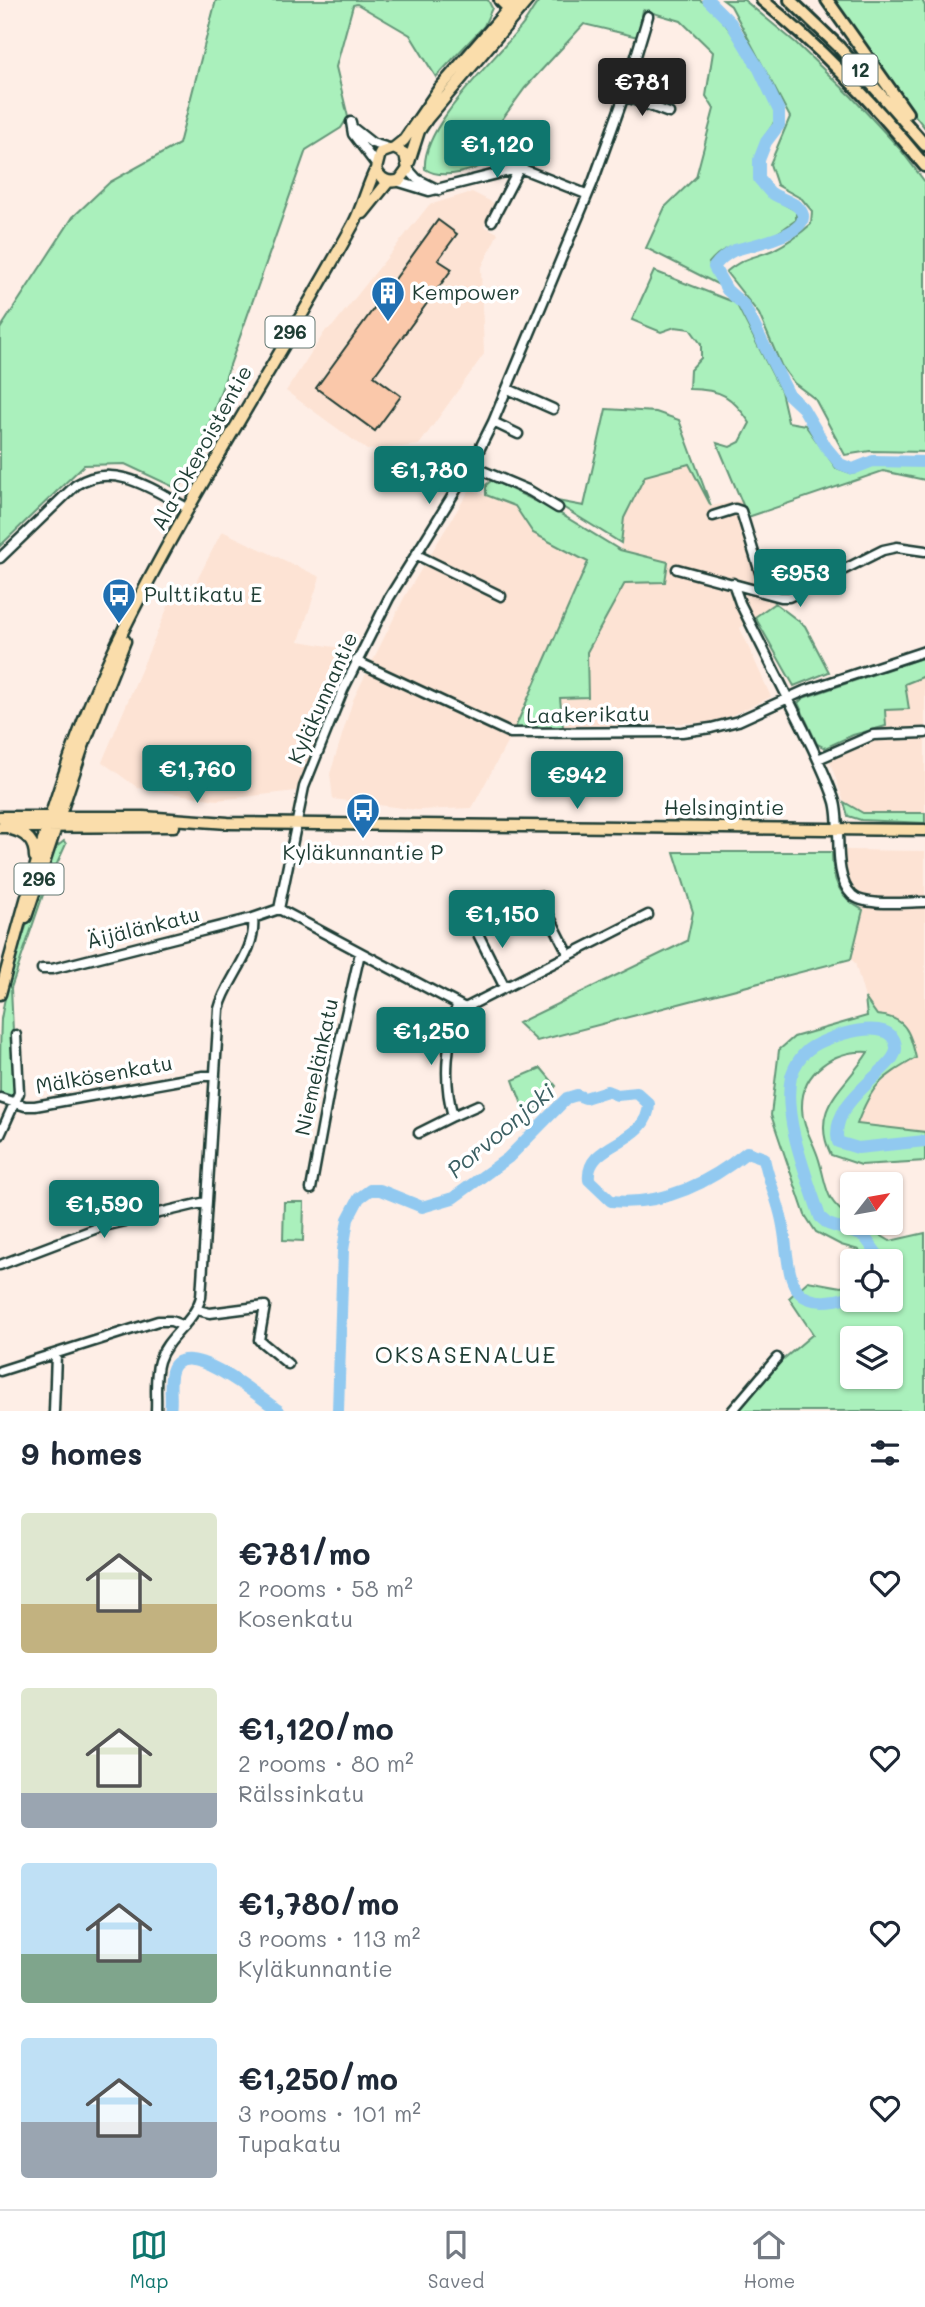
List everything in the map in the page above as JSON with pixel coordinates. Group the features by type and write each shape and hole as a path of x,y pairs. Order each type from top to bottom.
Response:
{"highway":[{"name":"12","path":"762,0 827,57 866,97 925,166"},
{"name":"12","path":"790,0 846,55 925,145"},
{"path":"827,0 925,138"}],"main road":[{"path":"512,3 426,119 412,147 403,178 392,181 382,178 375,166 380,153 404,140 439,89 512,3 528,0"},
{"path":"392,148 405,154 408,165"},
{"name":"Ala-Okeroistentie","path":"52,821 148,586 189,509 355,221 375,166"},
{"name":"Ala-Okeroistentie","path":"355,221 392,181"},
{"name":"Helsingintie","path":"0,817 52,821 925,830"},
{"name":"Helsingintie","path":"0,827 52,821"},
{"name":"296","path":"0,994 34,866 52,821"},
{"name":"296","path":"18,929 26,917 52,821"},
{"path":"0,827 27,836 34,848 34,866"}],"street":[{"name":"Kyläkunnantie","path":"279,909 304,787 356,661 471,466 508,390 624,96 648,16"},
{"path":"624,96 669,113"},
{"path":"375,166 353,134 352,125 372,143 392,148"},
{"path":"492,221 528,152"},
{"path":"408,165 417,179 439,190"},
{"path":"392,181 429,191 439,190 520,168 586,194"},
{"path":"508,390 552,409"},
{"path":"493,422 518,434"},
{"path":"471,466 530,491 558,508"},
{"path":"0,558 76,485 90,477 104,474 122,477 189,509"},
{"path":"713,516 735,509 741,511 766,592"},
{"path":"677,569 781,597 797,595 871,555 897,547 925,551"},
{"path":"417,555 501,596"},
{"path":"733,583 740,603 818,759 834,798 839,828 840,872 846,889 854,898 864,901 925,902"},
{"name":"Laakerikatu","path":"356,661 510,733 682,732 738,721 788,697 925,650"},
{"path":"818,759 873,735 925,733"},
{"path":"539,896 569,955"},
{"path":"156,1411 158,1362 167,1344 197,1310 202,1287 219,1009 226,987 248,950 253,918 279,909 461,1007"},
{"path":"453,1116 445,1075 448,1043 461,1007 648,915"},
{"name":"Äijälänkatu","path":"41,969 52,969 253,918"},
{"path":"474,926 504,986"},
{"name":"Niemelänkatu","path":"312,1189 331,1080 360,953"},
{"path":"0,1135 16,1103 20,1075 16,1035"},
{"name":"Mälkösenkatu","path":"0,1098 35,1105 215,1076"},
{"path":"419,1133 478,1105"},
{"path":"0,1265 100,1227 206,1202"},
{"path":"197,1310 211,1313 265,1306 259,1340 288,1364"},
{"path":"0,1371 158,1321 171,1321 184,1326"},
{"path":"54,1411 55,1354"},
{"path":"732,1411 777,1358"}],"shaded area":[{"path":"472,192 496,204 484,226 498,233 481,269 484,354 419,445 367,450 286,391 326,330 332,327 429,205"},
{"path":"689,464 711,506 743,500 775,603 740,628 771,697 717,722 563,727 560,697 588,697 587,652 626,582 667,562 620,550 624,518 645,476"},
{"path":"470,489 515,506 533,533 588,562 515,728 472,808 417,810 333,799 330,774 353,700 405,596"},
{"path":"222,531 320,577 299,641 352,650 296,791 217,800 138,788 102,762 172,597 187,600"},
{"path":"925,676 925,813 863,813 844,802 825,748 886,726 884,710 905,684"},
{"path":"843,850 925,851 925,1132 856,1125 865,1101 879,1080 877,1015 865,998 855,963 851,959 863,910 848,879"}],"green space":[{"path":"216,0 488,0 492,8 484,26 436,77 410,35 357,4 353,5 336,67 348,117 341,128 306,150 195,464 178,489 125,464 84,465 0,546 0,329 73,217 110,182 179,144"},
{"path":"540,0 700,0 721,19 755,68 771,100 775,116 760,146 755,179 769,196 796,211 796,220 770,237 729,248 716,256 709,263 723,287 646,248 665,207 696,177 714,109 706,96 713,52 681,21 643,10 638,37 584,24 525,88 490,136 492,144 515,153 458,173 435,173 425,169 427,152 446,114 521,27"},
{"path":"723,0 744,0 796,43 852,97 900,149 925,182 925,452 870,451 845,455 815,399 794,383 781,365 759,314 726,272 749,258 788,242 811,224 812,211 802,199 777,185 770,164 790,117 731,6"},
{"path":"831,0 922,0 925,6 925,128 874,63"},
{"path":"654,271 736,303 781,391 788,422 805,425 836,468 853,474 870,466 925,466 925,480 883,471 748,517 717,443 730,447 740,442 750,423 725,396 689,389 690,370 701,358 701,344 690,329 675,327 661,332 632,320"},
{"path":"606,409 656,412 679,420 711,506 689,464 645,476 624,518 621,543 561,506 557,501 584,506"},
{"path":"492,480 554,510 620,550 668,562 665,582 625,583 587,652 588,697 560,698 563,727 515,728 588,562 533,533 515,506 486,495 486,485"},
{"path":"775,603 805,626 829,672 794,686 755,617"},
{"path":"925,657 925,676 905,684 909,709 885,710 886,726 853,735 825,748 817,744 798,703 803,698"},
{"path":"844,802 863,813 925,813 925,823 861,820 848,816"},
{"path":"64,841 66,844 44,892 11,988 16,1095 11,1098 0,1095 1,1019 5,998 22,937 51,858 55,848"},
{"path":"674,852 832,852 833,871 838,886 854,905 863,910 851,959 537,1041 518,1023 687,941 693,912"},
{"path":"865,998 877,1015 894,1019 909,1033 916,1058 879,1084 867,1100 857,1124 925,1132 925,1161 861,1165 831,1155 825,1138 827,1111 868,1052 844,1055 822,1065 807,1083 802,1108 828,1194 840,1209 840,1236 882,1236 890,1241 925,1233 925,1411 739,1411 773,1368 813,1334 789,1298 808,1281 840,1287 840,1312 903,1312 903,1249 855,1249 841,1245 816,1232 805,1215 771,1115 779,1050 794,1037 867,1016"},
{"path":"541,1068 556,1086 527,1118 513,1080"},
{"path":"284,1202 304,1202 303,1241 283,1240"}],"building":[{"name":"Kempower","path":"438,220 457,234 438,260 452,269 374,376 401,396 375,431 316,388"}],"waterway":[{"name":"Porvoonjoki","path":"708,0 731,23 759,69 779,111 779,125 766,142 759,160 759,179 770,192 799,208 803,217 800,225 791,231 766,242 735,250 723,257 714,267 727,290 744,305 789,395 803,408 826,447 840,464 853,469 873,461 925,462"},
{"name":"Porvoonjoki","path":"874,1249 864,1236 828,1224 820,1217 798,1148 790,1111 791,1077 799,1060 812,1047 831,1038 858,1030 884,1031 892,1037 896,1047 894,1056 843,1112 838,1126 838,1142 858,1148 925,1141"},
{"name":"Porvoonjoki","path":"338,1411 343,1250 348,1219 359,1198 370,1190 380,1190 422,1207 453,1198 508,1158 567,1098 577,1095 585,1098 607,1091 617,1095 637,1093 649,1104 646,1118 639,1128 606,1150 590,1167 589,1180 611,1201 648,1200 684,1190 717,1173 747,1152 764,1158 780,1213 794,1284 801,1294 812,1300 840,1299"},
{"name":"Porvoonjoki","path":"170,1411 172,1372 177,1363 187,1360 199,1362 230,1376 279,1411"}],"place":[{"name":"Kempower","path":"388,323"},
{"name":"Pulttikatu E","path":"119,625"},
{"name":"Kyläkunnantie P","path":"363,840"}],"district":[{"name":"OKSASENALUE","path":"466,1355"}]}
